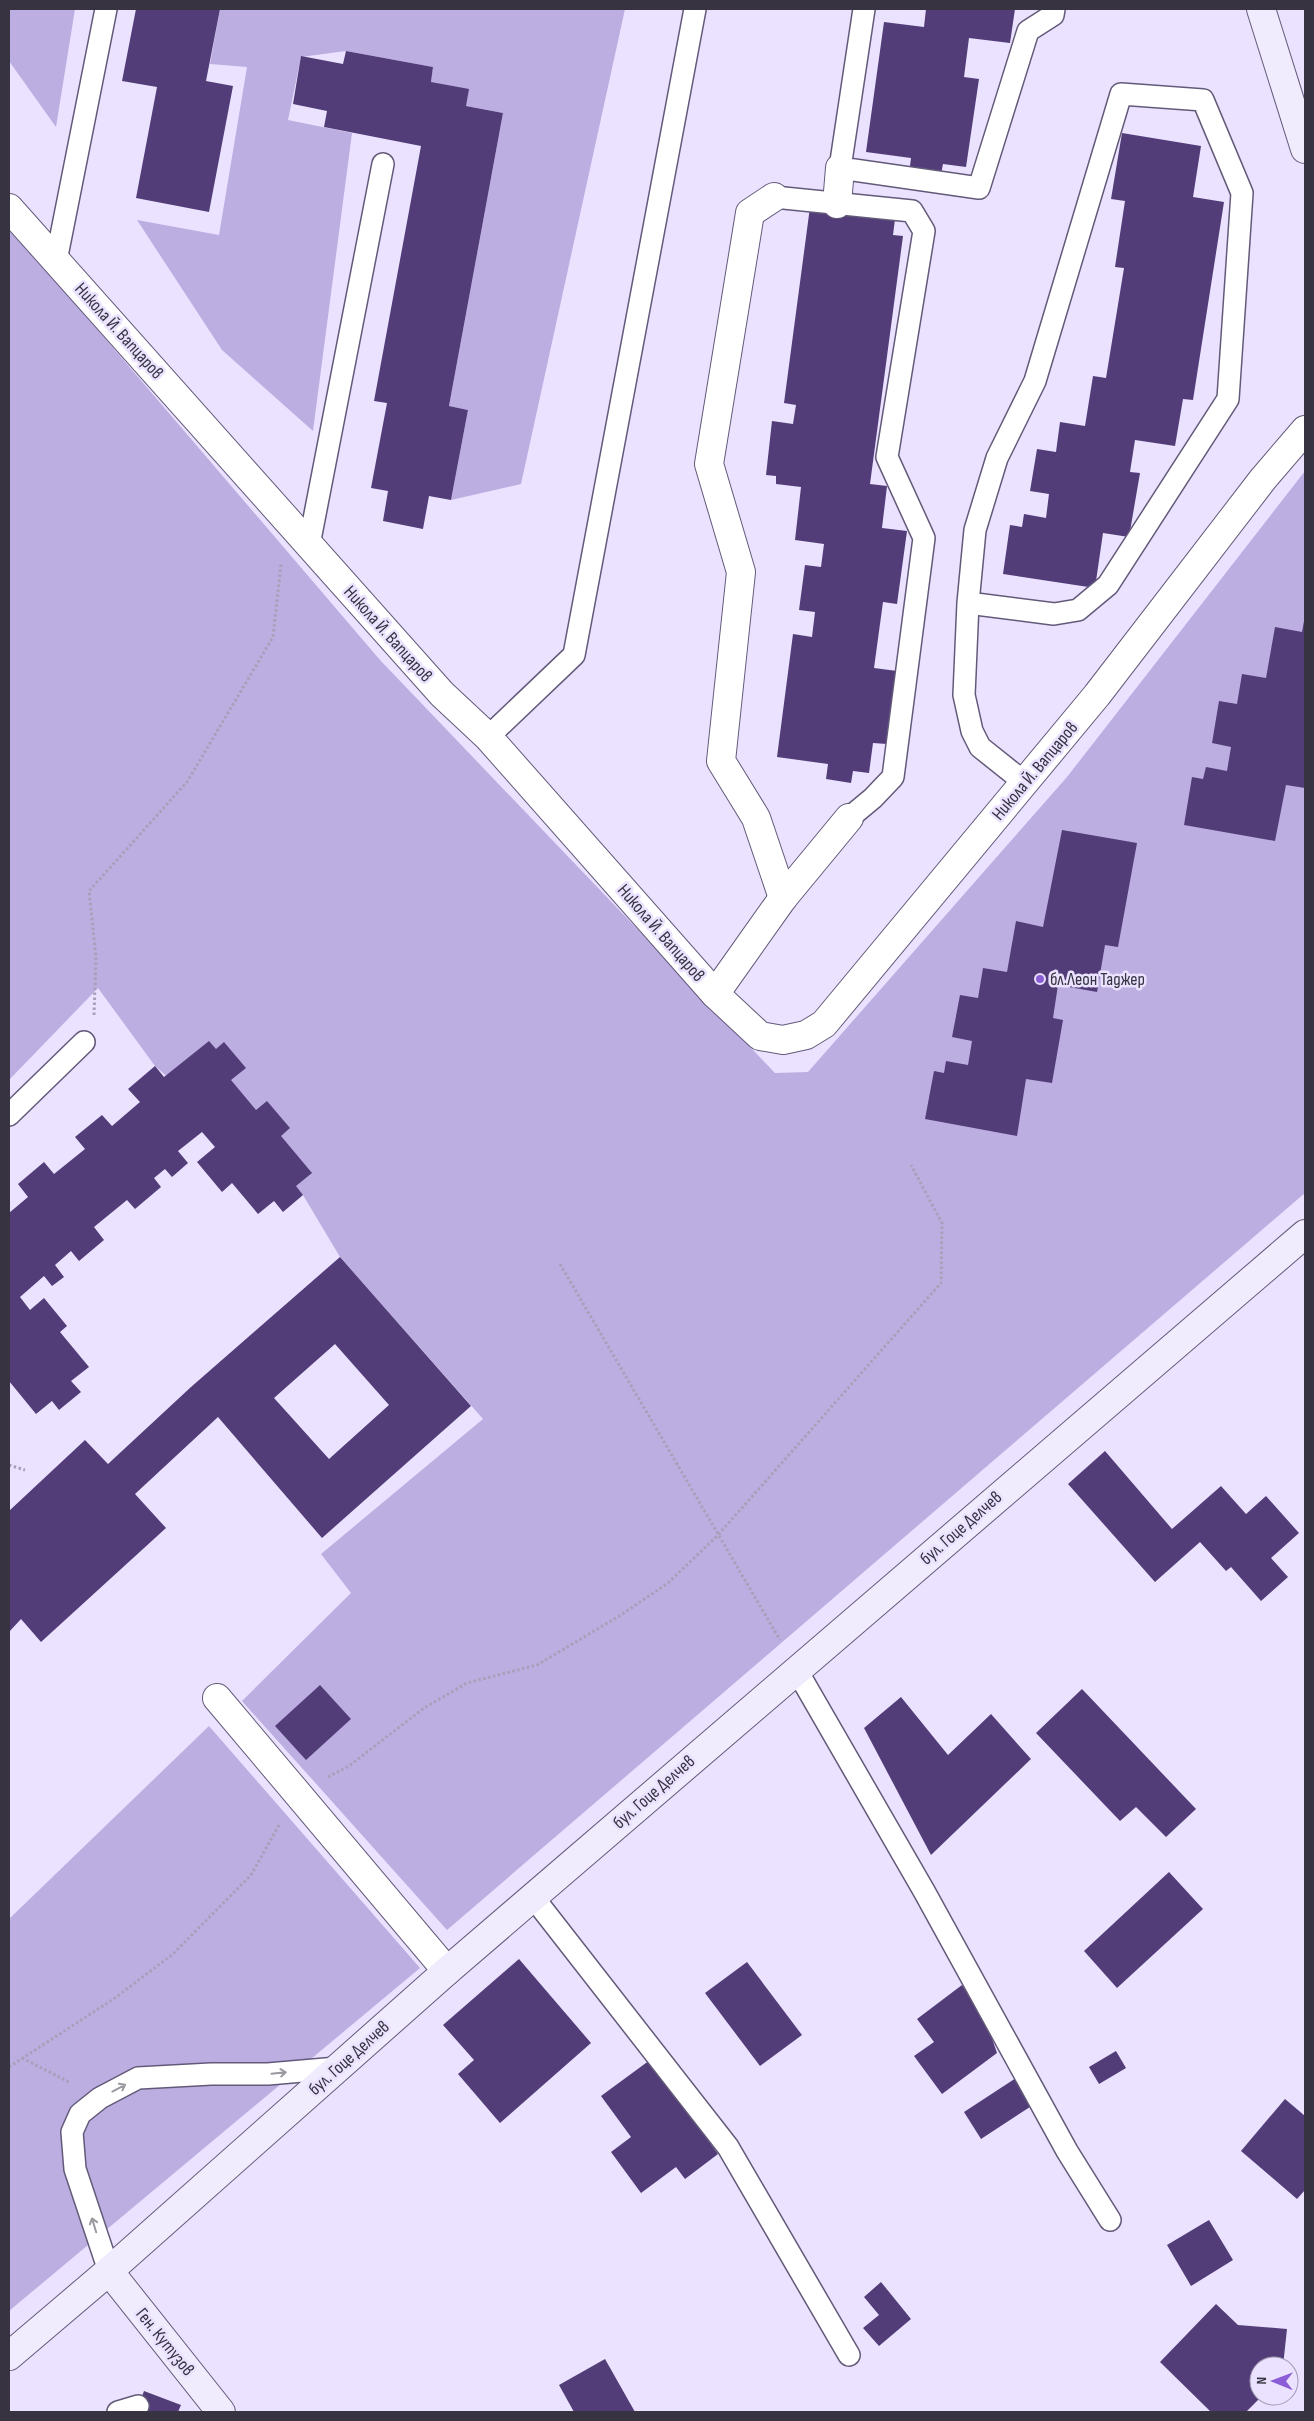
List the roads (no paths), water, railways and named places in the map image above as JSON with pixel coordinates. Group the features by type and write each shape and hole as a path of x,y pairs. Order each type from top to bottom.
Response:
{"main road":[{"path":"1261,9 1305,149"},
{"name":"бул. Гоце Делчев","path":"9,2356 109,2271 446,1971 1305,1234"},
{"name":"Ген. Кутузов","path":"109,2271 222,2412"}],"street":[{"path":"837,204 840,168"},
{"path":"774,197 750,213 709,464 741,572 721,761 756,818 784,898"},
{"name":"Никола Й. Вапцаров","path":"9,208 442,694 488,737 715,994 760,1036 783,1040 806,1035 824,1024 1025,784 1097,695 1264,479 1305,430"},
{"path":"715,994 784,898 849,818"},
{"path":"217,1698 446,1971"}],"lane":[{"path":"56,261 106,9"},
{"path":"488,737 574,655 695,9"},
{"path":"864,9 840,168 978,188 1028,30 1053,15 1054,9"},
{"path":"968,602 1054,614 1078,610 1108,586 1228,399 1242,193 1203,100 1121,94 1035,381 997,458 978,521 968,602 964,695 972,731 980,747 1025,784"},
{"path":"305,540 383,164"},
{"path":"774,197 912,211 924,231 887,457 924,538 893,777 873,798 849,818"},
{"path":"9,1115 84,1042"},
{"path":"796,1669 924,1891 1067,2151 1110,2220"},
{"path":"532,1897 728,2147 849,2356"},
{"path":"109,2271 88,2203 75,2169 72,2132 80,2114 100,2098 138,2078 211,2074 268,2074 338,2068"}],"place":[{"name":"бл.Леон Таджер","path":"1040,979"}]}
